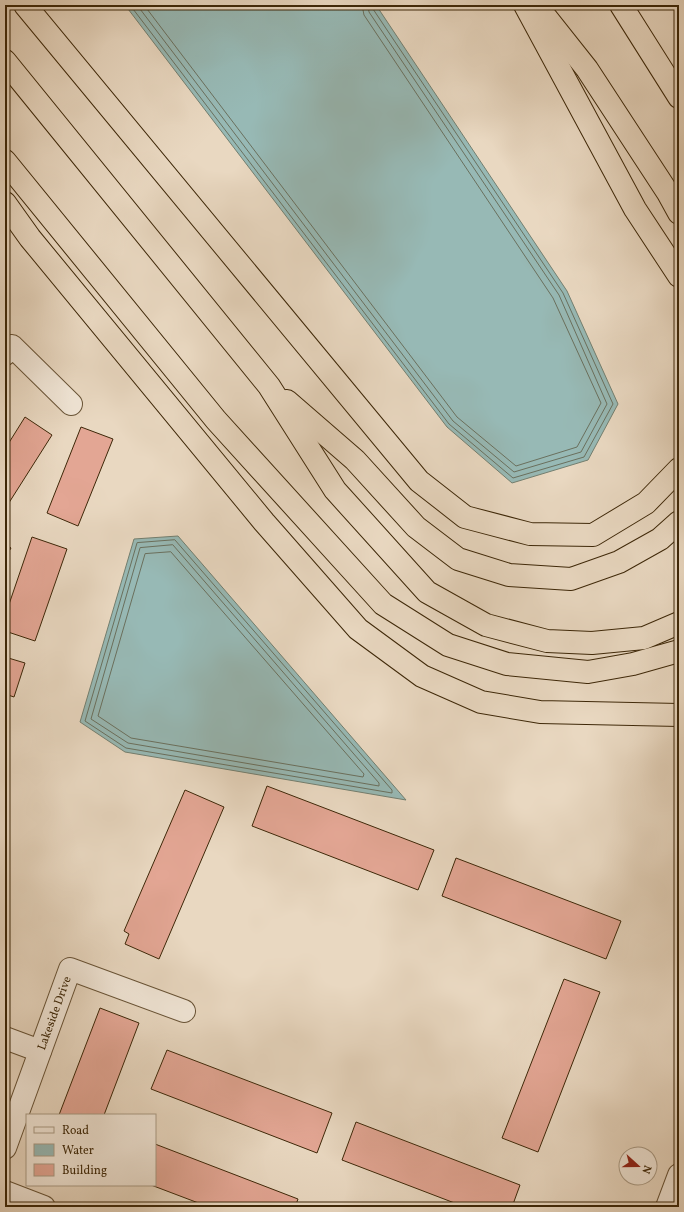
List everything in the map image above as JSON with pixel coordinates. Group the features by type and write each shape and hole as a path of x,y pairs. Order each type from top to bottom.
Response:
{"highway":[{"path":"25,5 419,481 465,517 530,534 593,535 646,503 679,469"},
{"path":"525,5 635,210 679,276"},
{"path":"536,5 587,69 668,193 679,213"},
{"path":"621,5 679,97"},
{"path":"5,61 269,386 335,490 427,592 486,625 547,641 592,643 644,638 679,623"},
{"path":"5,161 216,420 383,604 448,645 507,664 588,672 633,664 679,651"},
{"path":"5,203 30,238 244,497 358,629 422,676 481,702 540,712 679,715"},
{"path":"269,386 355,460 416,527 458,559 509,574 571,579 619,562 660,539 679,522"}],"street":[{"path":"8,350 70,404"},
{"name":"Lakeside Drive","path":"5,1148 70,969 184,1012"},
{"path":"5,1038 40,1051"},
{"path":"667,1207 679,1176"},
{"path":"5,1192 44,1207"}],"water":[{"path":"125,5 376,5 567,291 618,404 588,460 512,483 447,427"},
{"path":"178,536 406,800 125,752 80,722 134,539"}],"building":[{"path":"25,417 52,435 5,509 5,449"},
{"path":"81,427 113,439 78,526 47,513"},
{"path":"32,537 67,549 35,641 5,631 5,616"},
{"path":"5,544 11,548 5,558"},
{"path":"5,657 25,663 14,697 5,694"},
{"path":"267,786 434,850 418,890 252,826"},
{"path":"185,790 224,807 159,959 125,944 129,934 124,931"},
{"path":"456,858 621,921 606,959 442,896"},
{"path":"564,979 600,992 538,1152 502,1138"},
{"path":"100,1008 139,1023 104,1114 59,1114"},
{"path":"167,1050 332,1113 317,1153 151,1089"},
{"path":"356,1122 520,1185 512,1207 465,1207 342,1160"},
{"path":"156,1144 298,1199 295,1207 209,1207 154,1186 156,1186"}]}
